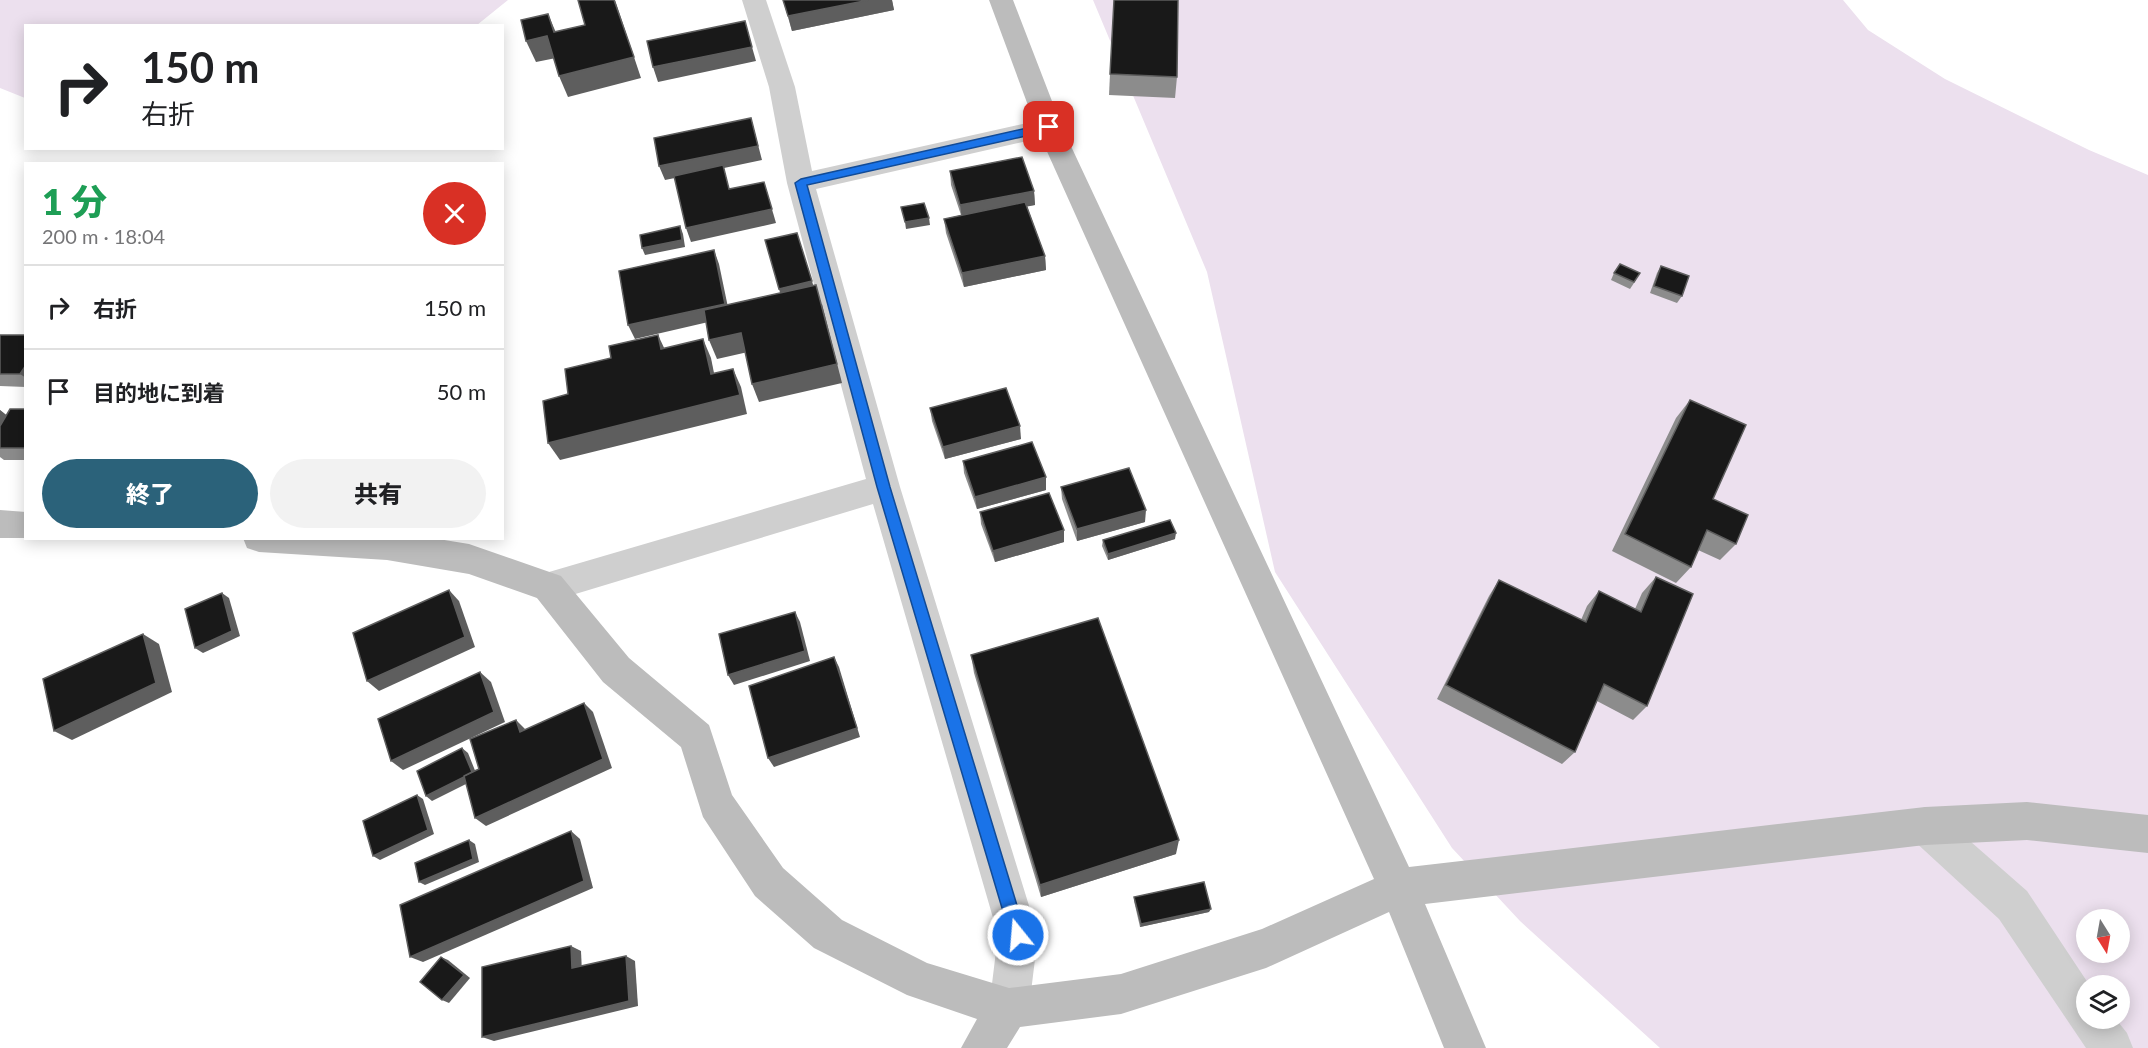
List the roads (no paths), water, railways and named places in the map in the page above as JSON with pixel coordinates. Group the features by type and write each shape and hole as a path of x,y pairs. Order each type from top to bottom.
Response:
{"street":[{"path":"754,0 782,87 801,183 884,487 1018,935 1009,1008 982,1048"},
{"path":"1001,0 1049,127 1398,888 1465,1048"},
{"path":"801,183 1049,127"},
{"path":"549,586 884,487"},
{"path":"0,524 24,526"},
{"path":"291,540 387,546 469,559 549,586 616,670 696,737 716,804 769,882 828,934 921,981 1009,1008 1121,994 1266,948 1398,888 1925,826 2027,820 2148,834"},
{"path":"1925,826 2013,905 2076,1000"},
{"path":"2097,1029 2112,1048"}]}
